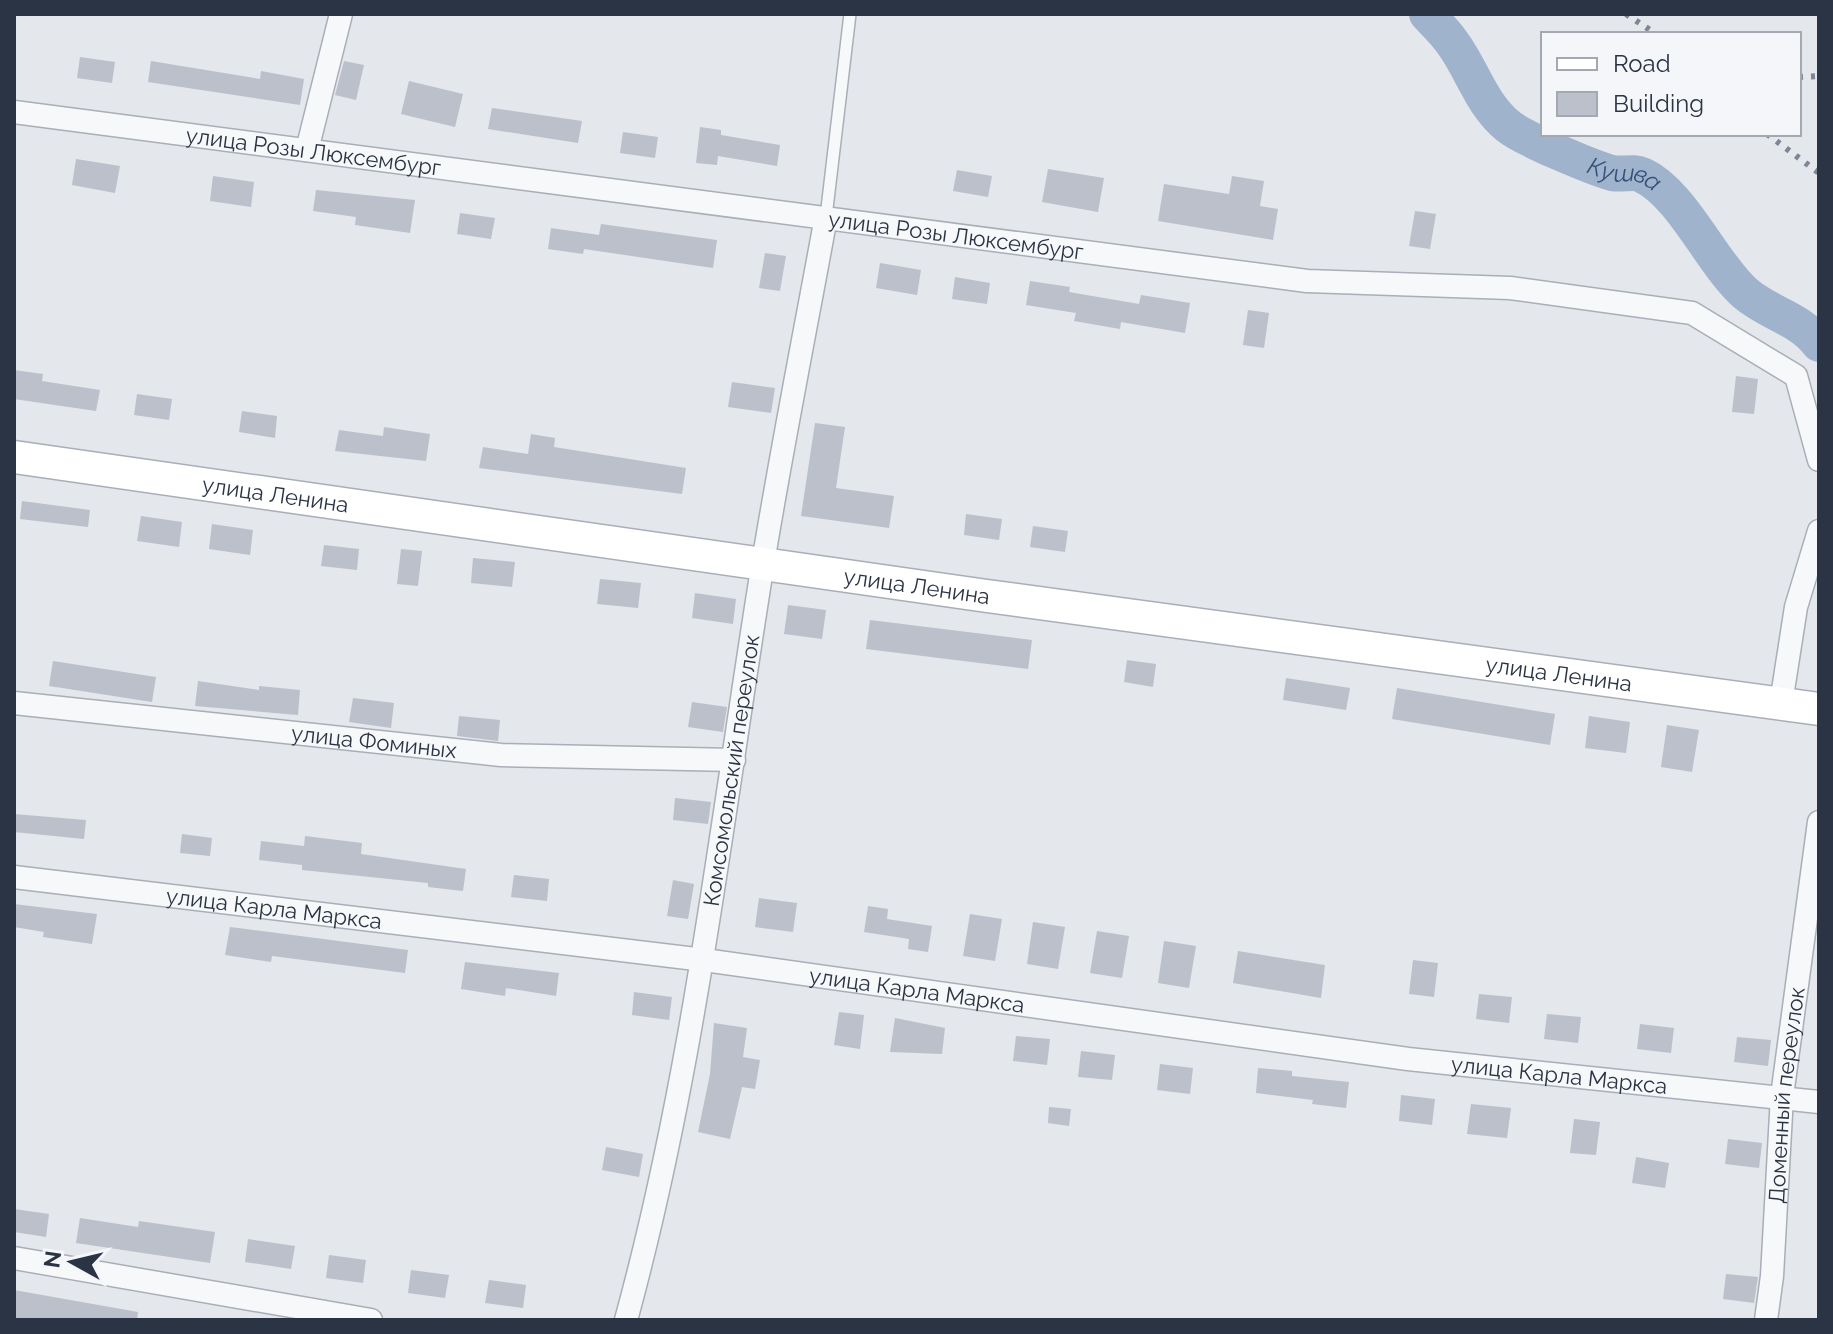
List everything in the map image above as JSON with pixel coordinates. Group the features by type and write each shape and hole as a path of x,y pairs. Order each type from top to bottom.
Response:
{"main road":[{"name":"улица Ленина","path":"14,457 987,596 1819,709"}],"street":[{"path":"307,150 341,14"},
{"name":"улица Розы Люксембург","path":"14,112 1307,281 1510,288 1692,313 1796,376 1819,460"},
{"name":"Комсомольский переулок","path":"626,1320 647,1238 704,960 763,562 826,217"},
{"path":"1781,703 1796,607 1819,531"},
{"name":"улица Фоминых","path":"14,703 501,755 734,760"},
{"name":"Доменный переулок","path":"1766,1320 1772,1276 1782,1096 1819,822"},
{"name":"улица Карла Маркса","path":"14,877 704,960 1408,1059 1819,1102"},
{"path":"14,1258 371,1320"}],"lane":[{"path":"826,217 850,14"}],"building":[{"path":"80,57 115,62 112,83 77,78"},
{"path":"151,61 260,79 261,71 304,79 300,105 148,82"},
{"path":"344,61 364,65 356,100 335,95"},
{"path":"409,81 463,94 455,127 401,114"},
{"path":"492,108 582,121 578,143 488,129"},
{"path":"700,127 721,130 721,135 780,145 777,166 718,156 717,165 696,163"},
{"path":"623,132 658,137 655,158 620,153"},
{"path":"76,159 120,166 115,193 72,185"},
{"path":"1048,169 1104,178 1098,212 1042,202"},
{"path":"957,170 992,176 988,197 953,191"},
{"path":"213,176 254,182 251,207 210,201"},
{"path":"1232,176 1264,181 1260,206 1278,209 1273,240 1158,221 1164,184 1229,194"},
{"path":"316,190 415,200 410,233 355,225 356,217 313,211"},
{"path":"1415,211 1436,214 1430,249 1409,246"},
{"path":"460,213 495,218 491,239 457,234"},
{"path":"601,224 717,240 713,268 584,249 583,254 548,249 551,228 599,235"},
{"path":"765,253 786,256 780,291 759,288"},
{"path":"880,263 921,270 917,295 876,288"},
{"path":"955,277 990,283 987,304 952,299"},
{"path":"1030,281 1070,287 1069,292 1139,304 1141,295 1190,303 1185,333 1121,322 1120,329 1074,321 1076,313 1026,305"},
{"path":"1248,310 1269,313 1264,348 1243,345"},
{"path":"14,370 43,374 42,381 100,390 96,411 14,399"},
{"path":"1736,376 1758,379 1754,414 1732,412"},
{"path":"732,382 775,388 771,413 728,407"},
{"path":"137,394 172,399 169,420 134,415"},
{"path":"242,411 277,416 275,438 239,432"},
{"path":"815,423 845,427 836,488 894,496 889,528 801,516"},
{"path":"384,427 430,434 426,461 335,451 339,430 383,436"},
{"path":"531,434 555,438 554,447 686,468 682,494 479,468 483,447 528,454"},
{"path":"22,501 90,510 88,527 20,519"},
{"path":"966,514 1002,519 999,540 964,535"},
{"path":"141,516 182,522 179,547 137,541"},
{"path":"212,524 253,530 250,555 209,549"},
{"path":"1033,526 1068,531 1065,552 1030,547"},
{"path":"324,545 359,549 357,570 321,566"},
{"path":"401,549 422,551 418,586 397,584"},
{"path":"473,558 515,562 512,587 471,583"},
{"path":"600,579 641,583 638,608 597,604"},
{"path":"695,593 736,599 733,624 692,618"},
{"path":"788,605 826,610 822,639 784,634"},
{"path":"870,620 1032,640 1028,669 866,649"},
{"path":"1127,660 1156,664 1153,687 1124,682"},
{"path":"53,661 156,677 152,702 49,686"},
{"path":"1286,678 1350,688 1346,710 1283,700"},
{"path":"198,681 259,690 259,686 300,690 298,715 195,706"},
{"path":"1397,688 1555,714 1550,745 1392,719"},
{"path":"353,698 394,703 391,728 349,722"},
{"path":"692,702 727,707 723,732 688,727"},
{"path":"459,716 500,720 498,741 457,736"},
{"path":"1589,716 1630,722 1626,753 1585,748"},
{"path":"1667,725 1699,730 1692,772 1661,767"},
{"path":"675,798 711,802 708,824 673,820"},
{"path":"14,814 86,820 84,839 14,832"},
{"path":"182,834 212,838 210,856 180,853"},
{"path":"305,836 362,843 361,854 466,869 463,891 428,887 428,883 302,870 302,865 259,860 261,841 304,846"},
{"path":"514,875 549,879 547,901 511,897"},
{"path":"673,880 694,884 688,919 667,916"},
{"path":"759,898 797,903 793,932 755,927"},
{"path":"14,904 97,914 92,944 43,937 44,932 14,927"},
{"path":"868,906 888,909 887,919 932,926 928,952 908,949 909,939 864,932"},
{"path":"970,914 1002,919 995,961 963,956"},
{"path":"1033,922 1065,927 1058,969 1027,964"},
{"path":"230,927 408,950 405,973 272,956 271,962 225,955"},
{"path":"1097,931 1129,936 1122,978 1090,973"},
{"path":"1164,941 1196,946 1189,988 1158,983"},
{"path":"1238,951 1325,965 1321,998 1233,983"},
{"path":"1413,960 1438,963 1434,997 1409,994"},
{"path":"465,962 559,973 556,996 506,988 505,996 461,989"},
{"path":"634,992 672,997 669,1020 632,1015"},
{"path":"1479,994 1512,997 1509,1023 1476,1019"},
{"path":"839,1012 864,1015 860,1049 834,1045"},
{"path":"1547,1014 1581,1017 1578,1043 1544,1039"},
{"path":"895,1018 945,1028 942,1054 890,1052"},
{"path":"714,1023 747,1028 743,1057 760,1060 755,1089 742,1087 730,1139 698,1132 710,1074"},
{"path":"1640,1024 1674,1028 1671,1053 1637,1049"},
{"path":"1016,1036 1050,1039 1047,1065 1013,1061"},
{"path":"1737,1037 1771,1040 1768,1066 1734,1062"},
{"path":"1081,1051 1115,1055 1112,1080 1078,1077"},
{"path":"1160,1064 1193,1068 1190,1094 1157,1090"},
{"path":"1258,1068 1292,1071 1292,1076 1349,1082 1346,1108 1312,1104 1313,1100 1256,1093"},
{"path":"1401,1095 1435,1099 1432,1125 1399,1121"},
{"path":"1471,1104 1511,1108 1507,1138 1467,1134"},
{"path":"1049,1107 1071,1109 1069,1126 1048,1123"},
{"path":"1574,1119 1600,1122 1596,1155 1570,1153"},
{"path":"1728,1139 1762,1143 1759,1168 1725,1164"},
{"path":"606,1147 643,1154 639,1177 602,1170"},
{"path":"1636,1157 1669,1163 1665,1188 1632,1183"},
{"path":"14,1209 49,1214 46,1237 14,1232"},
{"path":"80,1218 138,1227 139,1221 215,1232 210,1263 76,1243"},
{"path":"248,1239 295,1246 291,1269 245,1262"},
{"path":"329,1255 366,1260 363,1283 326,1278"},
{"path":"411,1270 449,1275 445,1298 408,1293"},
{"path":"1726,1274 1758,1277 1754,1303 1723,1299"},
{"path":"489,1280 526,1285 523,1308 485,1303"},
{"path":"14,1290 138,1312 137,1320 14,1318"}],"waterway":[{"name":"Кушва","path":"1427,14 1451,41 1490,107 1508,126 1589,165 1612,173 1639,174 1657,184 1745,293 1803,328 1819,344"}],"railway":[{"path":"1626,14 1653,32"},
{"path":"1801,77 1819,76"},
{"path":"1770,136 1819,173"}]}
